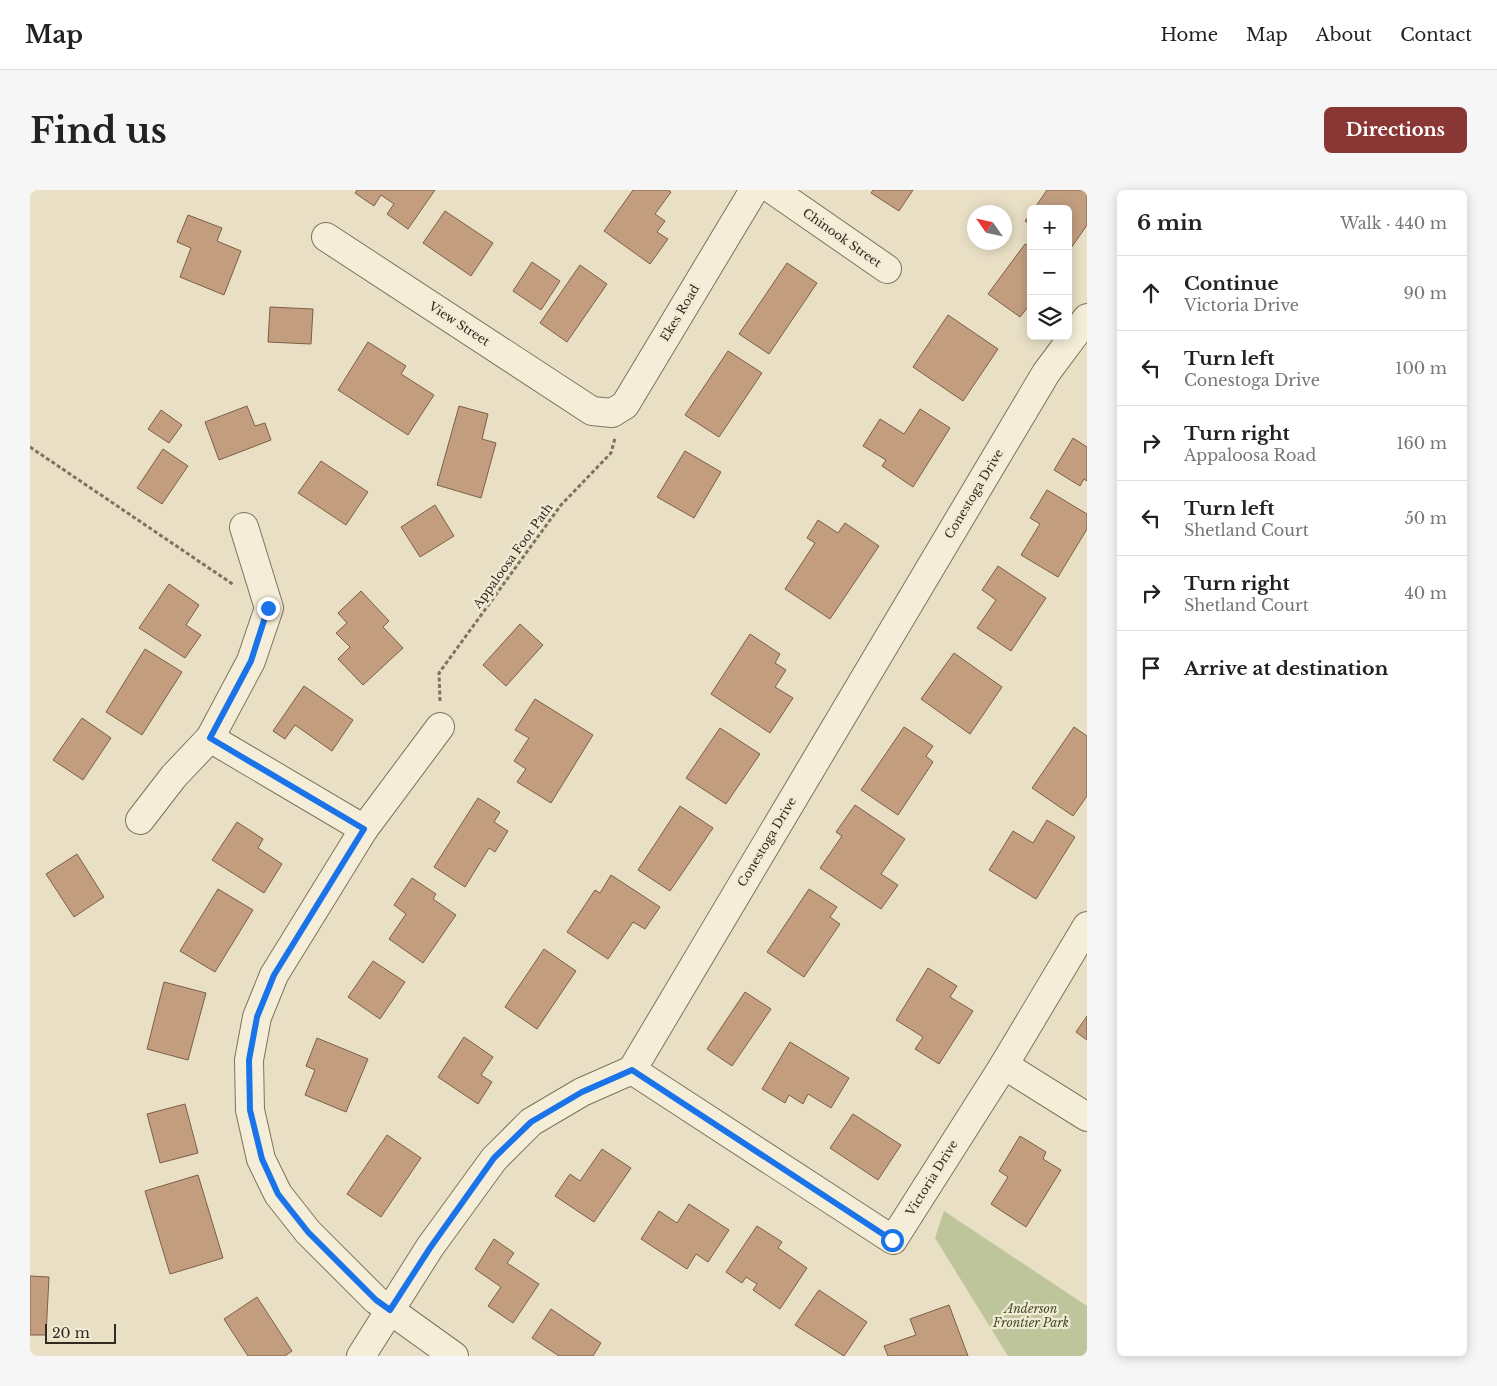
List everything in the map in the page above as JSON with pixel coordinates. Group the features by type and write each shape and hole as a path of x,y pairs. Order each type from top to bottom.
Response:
{"street":[{"name":"Ekes Road","path":"625,405 754,190"},
{"name":"Chinook Street","path":"773,190 887,269"},
{"name":"View Street","path":"326,237 592,411 612,413 625,405"},
{"name":"Conestoga Drive","path":"632,1070 1046,373 1087,318"},
{"path":"140,820 174,776 210,738 251,661 268,608 244,527"},
{"path":"440,727 364,829 274,975 257,1017 249,1060 250,1110 262,1159 278,1194 308,1232 376,1300 454,1356"},
{"path":"210,738 364,829"},
{"name":"Victoria Drive","path":"632,1070 892,1240 1004,1065 1087,926"},
{"path":"1004,1065 1087,1117"},
{"path":"361,1356 430,1248 494,1158 531,1122 582,1092 632,1070"}],"path":[{"name":"Appaloosa Foot Path","path":"440,727 439,673 561,505 611,453 625,405"},
{"path":"30,447 236,586"}],"green space":[{"name":"Anderson Frontier Park","path":"944,1211 1087,1306 1087,1356 1008,1356 935,1238"}],"building":[{"path":"357,190 435,190 408,229 387,214 394,204 381,195 374,206 355,193"},
{"path":"633,190 668,190 671,192 655,214 665,221 657,232 668,239 650,264 604,231"},
{"path":"873,190 913,190 899,211 871,193"},
{"path":"1047,190 1087,190 1087,225 1072,247 1072,205 1037,205"},
{"path":"445,211 493,243 471,276 423,243"},
{"path":"188,215 222,228 217,241 241,251 224,295 180,277 191,248 177,242"},
{"path":"1025,244 1027,245 1027,308 1020,317 988,294"},
{"path":"532,262 560,281 541,310 513,291"},
{"path":"787,263 817,283 769,354 739,334"},
{"path":"580,265 607,284 567,342 540,323"},
{"path":"270,307 313,309 311,344 268,342"},
{"path":"948,315 998,349 963,401 913,367"},
{"path":"368,342 406,366 401,374 434,395 408,435 338,390"},
{"path":"728,351 762,373 719,437 685,415"},
{"path":"247,406 255,426 265,423 271,440 219,460 205,422"},
{"path":"459,406 488,414 482,439 496,443 481,498 437,485"},
{"path":"920,409 950,428 913,487 882,466 886,460 863,446 880,419 904,434"},
{"path":"161,410 182,425 169,443 148,429"},
{"path":"1073,438 1087,447 1087,481 1084,479 1080,486 1054,470"},
{"path":"163,449 188,466 162,504 137,488"},
{"path":"685,451 721,472 694,518 657,497"},
{"path":"321,461 368,492 346,525 298,493"},
{"path":"1047,490 1087,514 1087,529 1058,577 1021,555 1040,524 1030,518"},
{"path":"435,505 454,536 420,557 401,527"},
{"path":"818,520 838,533 845,523 879,546 830,619 785,589 815,543 807,538"},
{"path":"998,566 1046,598 1011,651 977,628 996,600 982,590"},
{"path":"169,584 199,605 186,625 201,635 185,658 139,628"},
{"path":"361,591 389,621 383,627 403,648 363,685 338,659 350,647 336,633 347,623 338,613"},
{"path":"520,624 543,645 506,686 483,665"},
{"path":"750,634 780,654 775,663 786,670 775,687 793,698 770,733 711,694"},
{"path":"145,649 182,672 142,735 106,712"},
{"path":"954,653 1002,687 970,734 921,699"},
{"path":"304,686 353,720 332,751 295,725 285,739 273,731"},
{"path":"535,699 593,735 551,803 517,782 526,769 514,761 529,738 515,730"},
{"path":"82,718 111,738 83,780 53,760"},
{"path":"904,727 933,746 926,756 933,762 898,815 861,790"},
{"path":"1074,727 1087,736 1087,796 1073,816 1032,788"},
{"path":"720,728 760,754 726,804 686,778"},
{"path":"478,798 500,812 494,822 508,831 495,852 489,848 465,887 434,867"},
{"path":"855,805 905,839 881,874 898,885 881,909 820,868 842,836 836,832"},
{"path":"680,806 713,828 670,891 638,870"},
{"path":"1047,820 1075,837 1036,899 989,870 1013,831 1033,843"},
{"path":"237,822 263,839 258,848 282,864 264,893 212,860"},
{"path":"77,854 104,897 74,917 46,874"},
{"path":"611,875 660,907 645,929 633,922 608,959 567,932 595,890 600,893"},
{"path":"412,878 436,894 433,899 456,915 423,963 389,939 406,914 394,905"},
{"path":"218,889 253,910 215,972 180,951"},
{"path":"809,889 837,907 830,917 840,924 804,977 767,952"},
{"path":"544,949 576,971 537,1029 505,1007"},
{"path":"373,961 405,982 380,1019 348,997"},
{"path":"928,968 957,986 950,997 973,1011 939,1064 915,1049 923,1037 896,1020"},
{"path":"164,982 206,993 188,1060 147,1049"},
{"path":"745,992 771,1009 732,1066 707,1049"},
{"path":"1087,1016 1087,1040 1076,1032"},
{"path":"464,1037 493,1057 481,1075 492,1082 478,1104 438,1077"},
{"path":"317,1038 368,1059 346,1112 305,1095 315,1070 306,1066"},
{"path":"790,1042 849,1078 831,1108 808,1094 803,1104 789,1095 785,1103 762,1089"},
{"path":"185,1104 198,1153 160,1163 147,1114"},
{"path":"853,1114 901,1145 878,1180 830,1148"},
{"path":"387,1135 421,1158 381,1217 347,1194"},
{"path":"1020,1136 1046,1152 1043,1159 1061,1170 1026,1227 991,1204 1008,1177 999,1171"},
{"path":"602,1149 631,1168 594,1222 555,1196 570,1174 580,1181"},
{"path":"198,1175 223,1258 170,1274 145,1191"},
{"path":"689,1204 729,1230 708,1262 696,1254 687,1269 641,1239 659,1211 677,1223"},
{"path":"757,1226 782,1242 778,1248 807,1268 780,1309 753,1290 757,1284 746,1277 742,1283 726,1272"},
{"path":"494,1239 514,1253 507,1263 539,1284 513,1323 488,1306 501,1287 475,1269"},
{"path":"30,1276 49,1277 46,1335 30,1335"},
{"path":"819,1290 867,1322 844,1356 795,1325"},
{"path":"257,1297 292,1351 285,1356 248,1356 224,1319"},
{"path":"949,1305 968,1356 888,1356 884,1346 916,1335 910,1319"},
{"path":"551,1309 601,1343 593,1356 559,1356 532,1338"}],"route":[{"path":"268,608 251,661 210,738 364,829 274,975 257,1017 249,1060 250,1110 262,1159 278,1194 308,1232 376,1300 390,1310 430,1248 494,1158 531,1122 582,1092 632,1070 892,1240"}]}
